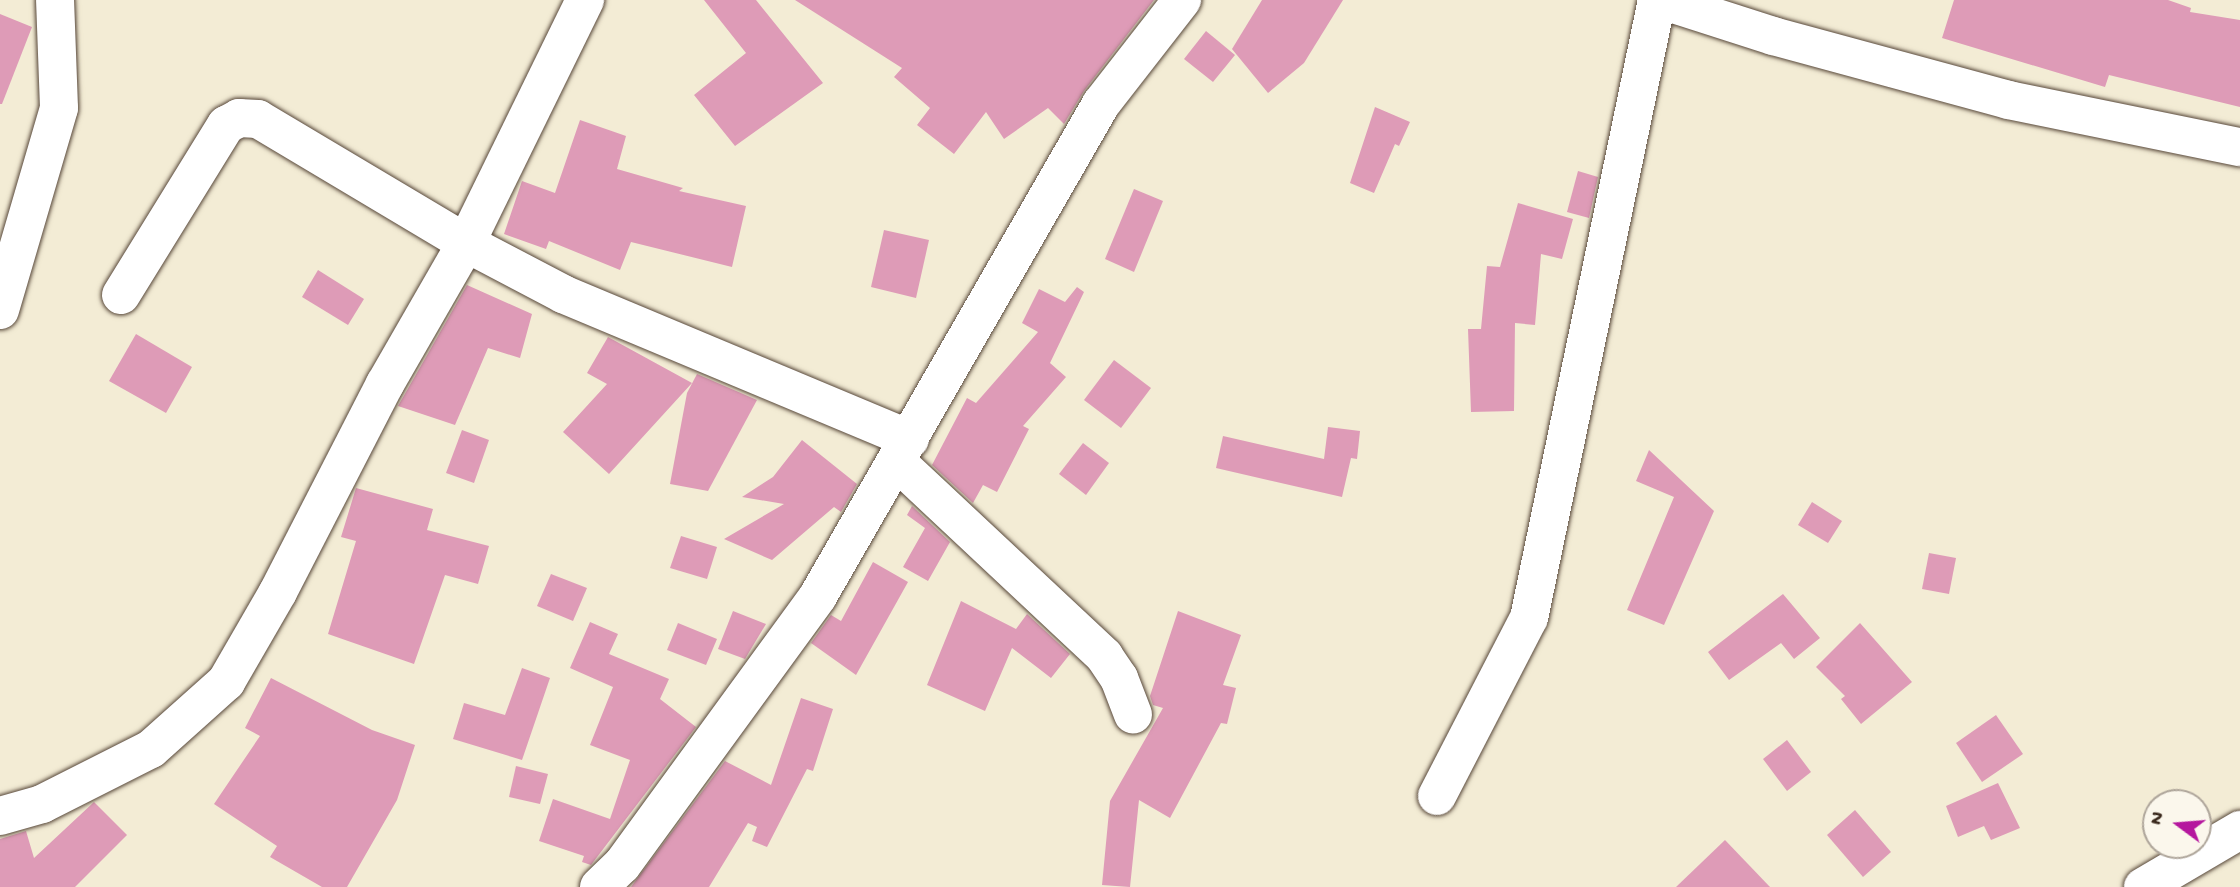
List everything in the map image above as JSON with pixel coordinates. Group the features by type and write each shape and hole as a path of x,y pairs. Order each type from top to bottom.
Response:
{"street":[{"path":"0,310 59,108 55,0"},
{"path":"0,816 42,804 151,749 226,682 278,592 385,384 466,243 585,0"},
{"path":"600,887 622,865 818,596 904,451 1101,104 1182,0"},
{"path":"1437,796 1529,618 1659,0 1773,36 2008,100 2240,147"},
{"path":"121,295 226,125 239,118 258,119 466,243 563,294 904,451 1104,656 1119,678 1133,714"},
{"path":"2143,887 2240,831"}],"building":[{"path":"704,0 756,0 823,83 735,146 694,95 746,53"},
{"path":"795,0 1154,0 1084,91 1064,124 1048,108 1004,139 986,112 954,154 917,125 930,108 894,77 902,68"},
{"path":"1262,0 1343,0 1304,63 1268,93 1232,49"},
{"path":"1954,0 2168,0 2191,8 2190,12 2240,20 2240,107 2109,75 2105,87 1942,38"},
{"path":"0,14 32,27 2,104 0,104"},
{"path":"1206,31 1235,55 1213,82 1184,59"},
{"path":"1375,107 1410,122 1399,146 1395,144 1374,193 1350,183"},
{"path":"580,120 626,136 617,169 683,188 679,191 746,206 732,267 631,242 620,270 549,241 546,249 504,234 522,181 555,193"},
{"path":"1578,171 1598,177 1589,218 1567,212"},
{"path":"1134,189 1163,201 1134,272 1105,259"},
{"path":"1518,203 1573,219 1562,259 1541,254 1535,325 1515,323 1514,411 1471,412 1468,329 1481,329 1487,266 1500,267"},
{"path":"884,230 929,240 916,298 871,287"},
{"path":"318,270 364,299 348,325 302,297"},
{"path":"467,285 532,314 520,358 488,348 455,425 398,406"},
{"path":"1077,287 1084,292 1050,363 1066,377 1023,426 1029,429 997,492 983,485 973,503 932,465 967,398 976,403 1038,332 1022,323 1039,289 1065,302"},
{"path":"136,334 192,367 166,413 109,381"},
{"path":"608,337 692,383 609,474 563,432 607,384 587,373"},
{"path":"1114,360 1151,388 1121,428 1084,400"},
{"path":"697,374 757,400 708,491 670,484 687,393"},
{"path":"1328,427 1360,431 1357,459 1351,458 1342,497 1216,468 1223,436 1324,459"},
{"path":"462,430 489,440 474,483 446,473"},
{"path":"802,440 857,484 841,512 834,507 772,560 724,539 784,504 742,497 773,477"},
{"path":"1083,443 1109,463 1086,495 1059,474"},
{"path":"1649,450 1714,511 1664,625 1627,610 1674,497 1636,481"},
{"path":"356,488 433,509 427,530 489,546 478,584 445,575 414,664 328,634 356,541 341,537"},
{"path":"1812,502 1842,521 1828,543 1798,525"},
{"path":"912,506 950,542 928,581 903,567 925,528 907,515"},
{"path":"681,536 717,547 707,579 670,568"},
{"path":"1929,553 1956,558 1949,594 1922,589"},
{"path":"873,562 908,582 856,675 811,643 831,615 841,621"},
{"path":"551,574 587,588 573,621 537,606"},
{"path":"1783,594 1820,638 1794,659 1781,643 1729,680 1708,652"},
{"path":"961,601 1016,629 1027,614 1070,654 1051,678 1012,648 985,711 927,685"},
{"path":"733,611 766,624 745,659 718,649"},
{"path":"1178,611 1241,635 1223,685 1236,688 1227,724 1221,723 1170,818 1139,800 1130,887 1102,885 1110,801 1163,708 1153,705 1150,696"},
{"path":"590,622 618,634 609,654 669,679 660,699 696,727 591,865 582,862 584,856 539,841 553,799 610,819 630,760 590,745 613,687 570,668"},
{"path":"678,623 717,639 706,665 667,650"},
{"path":"1860,623 1912,682 1861,724 1841,699 1845,696 1816,667"},
{"path":"522,668 550,678 522,760 453,739 464,703 505,715"},
{"path":"271,678 372,730 415,745 397,800 347,887 322,887 270,857 277,846 214,804 260,736 245,728"},
{"path":"801,698 833,709 813,771 807,769 767,847 752,841 757,827 748,823 709,887 631,887 725,761 771,785"},
{"path":"1996,715 2023,754 1982,782 1956,743"},
{"path":"1787,740 1811,772 1787,791 1763,759"},
{"path":"516,766 548,774 540,804 509,797"},
{"path":"1998,783 2020,828 1991,840 1984,826 1958,837 1946,806"},
{"path":"94,802 127,835 75,887 0,887 0,839 26,831 34,858"},
{"path":"1855,810 1891,852 1863,877 1827,835"},
{"path":"1725,840 1770,887 1676,887"}]}
